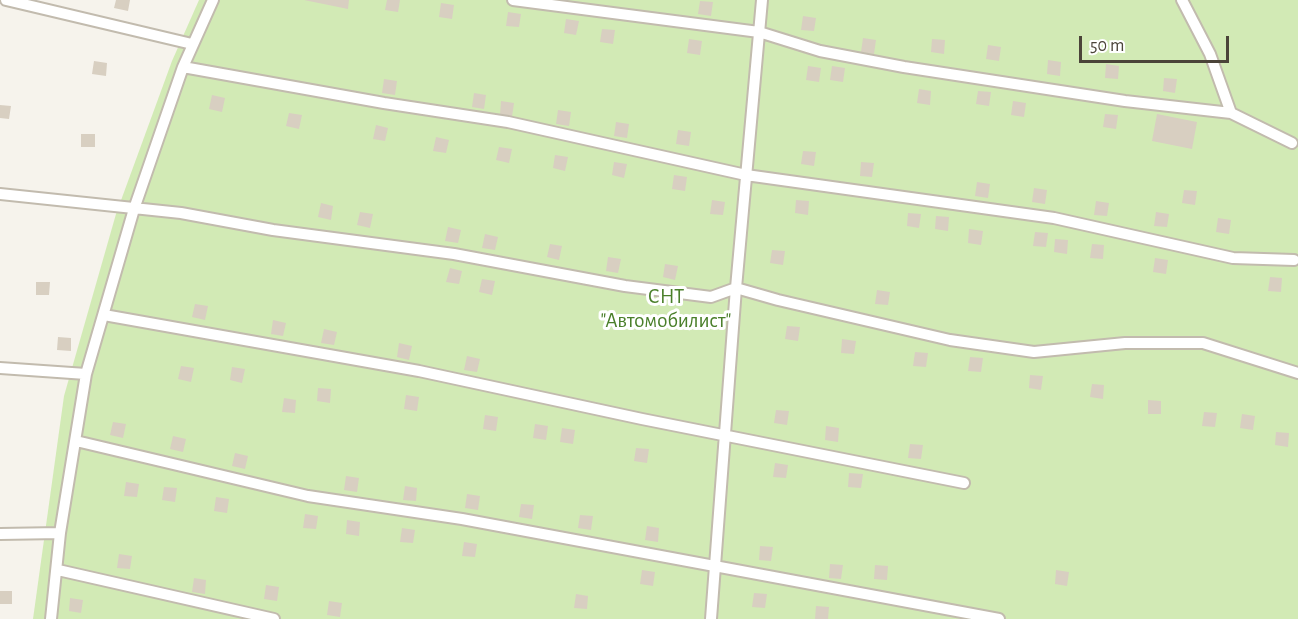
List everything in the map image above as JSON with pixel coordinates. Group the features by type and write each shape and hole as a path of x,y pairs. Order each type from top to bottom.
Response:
{"lane":[{"path":"6,0 192,44"},
{"path":"51,619 58,570 60,534 86,374 134,209 183,67 213,0"},
{"path":"513,0 759,32 820,51 904,67 1125,101 1231,113 1292,143"},
{"path":"711,619 736,288 762,0"},
{"path":"1182,0 1210,54 1231,113"},
{"path":"183,67 384,103 508,122 746,175 1054,218 1233,258 1294,260"},
{"path":"0,194 181,213 273,230 454,254 625,286 700,296 711,297 736,288 950,340 1034,352 1125,343 1203,343 1298,373"},
{"path":"104,315 419,370 964,483"},
{"path":"0,368 86,374"},
{"path":"76,441 308,496 462,519 999,619"},
{"path":"0,534 60,534"},
{"path":"58,570 274,619"}],"green space":[{"name":"СНТ \"Автомобилист\"","path":"199,0 1298,0 1298,619 33,619 64,396 116,214 172,61"}],"building":[{"path":"116,0 130,0 128,11 114,8"},
{"path":"304,0 349,0 348,9"},
{"path":"387,0 400,0 398,12 385,10"},
{"path":"700,1 713,2 711,16 698,14"},
{"path":"441,3 454,5 452,19 439,17"},
{"path":"508,12 521,14 519,27 506,26"},
{"path":"803,16 816,18 814,31 801,30"},
{"path":"566,19 579,21 576,35 564,33"},
{"path":"602,29 615,30 613,44 600,42"},
{"path":"863,38 876,40 874,54 861,52"},
{"path":"689,39 702,41 700,55 687,53"},
{"path":"932,39 945,40 944,54 931,52"},
{"path":"988,45 1001,47 999,61 986,59"},
{"path":"1048,60 1061,62 1060,76 1047,74"},
{"path":"94,61 107,63 106,76 92,74"},
{"path":"1106,64 1119,66 1118,79 1105,78"},
{"path":"808,66 821,68 819,82 806,80"},
{"path":"832,66 845,68 843,82 830,80"},
{"path":"1164,78 1177,79 1175,93 1163,91"},
{"path":"384,79 397,81 395,95 382,93"},
{"path":"919,89 931,91 930,105 917,103"},
{"path":"978,91 991,92 989,106 976,104"},
{"path":"474,93 486,95 484,109 472,107"},
{"path":"212,95 225,98 222,112 209,109"},
{"path":"501,101 514,103 512,117 500,115"},
{"path":"1013,101 1026,103 1024,117 1011,115"},
{"path":"0,105 11,106 9,119 0,118"},
{"path":"558,110 571,112 569,126 556,124"},
{"path":"289,113 302,115 299,129 286,126"},
{"path":"1105,114 1118,115 1116,129 1103,127"},
{"path":"1157,114 1197,122 1192,149 1152,141"},
{"path":"616,122 629,124 627,138 614,136"},
{"path":"376,125 388,128 385,141 373,139"},
{"path":"678,130 691,132 689,146 676,144"},
{"path":"81,134 95,134 95,147 81,147"},
{"path":"436,137 449,140 446,153 433,151"},
{"path":"499,147 512,149 509,163 496,160"},
{"path":"803,151 816,152 814,166 801,164"},
{"path":"555,155 568,157 565,171 553,168"},
{"path":"614,162 627,164 624,178 612,175"},
{"path":"861,162 874,163 872,177 860,176"},
{"path":"674,175 687,177 685,191 672,189"},
{"path":"977,182 990,184 988,198 975,196"},
{"path":"1034,188 1047,190 1045,204 1032,202"},
{"path":"1184,190 1197,191 1195,205 1182,203"},
{"path":"712,200 725,202 723,215 710,214"},
{"path":"796,200 809,201 808,215 795,213"},
{"path":"1096,201 1109,203 1107,216 1094,215"},
{"path":"321,203 333,206 331,220 318,217"},
{"path":"360,212 373,214 370,228 357,225"},
{"path":"1156,212 1169,214 1167,227 1154,226"},
{"path":"908,213 921,214 919,228 907,226"},
{"path":"936,216 949,217 948,231 935,229"},
{"path":"1218,218 1231,220 1229,234 1216,232"},
{"path":"448,227 461,230 458,243 445,241"},
{"path":"969,229 983,231 981,245 968,243"},
{"path":"1035,232 1048,233 1046,247 1033,246"},
{"path":"485,234 498,237 495,250 482,248"},
{"path":"1055,239 1068,240 1067,254 1054,252"},
{"path":"550,244 562,246 559,260 547,257"},
{"path":"1092,244 1104,245 1103,259 1090,258"},
{"path":"772,250 785,251 783,265 770,263"},
{"path":"608,257 621,259 618,273 606,271"},
{"path":"1155,258 1168,260 1166,274 1153,272"},
{"path":"665,264 678,266 675,280 663,277"},
{"path":"450,268 462,271 459,284 446,282"},
{"path":"1270,277 1282,278 1281,292 1268,291"},
{"path":"482,279 495,281 492,295 479,292"},
{"path":"36,282 50,282 49,295 36,295"},
{"path":"877,290 890,292 888,305 875,304"},
{"path":"195,304 208,306 205,320 192,317"},
{"path":"273,320 286,323 283,336 271,334"},
{"path":"787,326 800,327 798,341 785,339"},
{"path":"324,329 337,332 334,345 321,343"},
{"path":"58,337 71,338 71,351 57,350"},
{"path":"842,339 856,341 854,354 841,353"},
{"path":"399,343 412,346 409,360 397,357"},
{"path":"915,352 928,353 926,367 913,366"},
{"path":"467,356 480,359 477,372 464,370"},
{"path":"970,357 983,358 981,372 968,371"},
{"path":"181,366 194,368 191,382 178,379"},
{"path":"232,367 245,369 242,383 230,380"},
{"path":"1030,375 1043,376 1041,390 1029,388"},
{"path":"1092,384 1104,385 1103,399 1090,397"},
{"path":"318,388 331,389 330,403 317,401"},
{"path":"406,395 419,397 417,411 404,409"},
{"path":"284,398 296,400 295,413 282,412"},
{"path":"1148,400 1161,401 1161,414 1148,414"},
{"path":"776,410 789,411 787,425 774,423"},
{"path":"1204,412 1217,413 1215,427 1202,426"},
{"path":"1242,414 1255,416 1253,430 1240,428"},
{"path":"485,415 498,417 496,431 483,429"},
{"path":"113,422 126,424 123,438 110,435"},
{"path":"535,424 548,426 546,440 533,438"},
{"path":"826,426 839,428 838,442 825,440"},
{"path":"562,428 575,430 573,444 560,442"},
{"path":"1276,432 1289,433 1288,447 1275,445"},
{"path":"173,436 186,439 183,452 170,449"},
{"path":"910,444 923,445 921,459 908,458"},
{"path":"636,448 649,449 647,463 634,461"},
{"path":"235,453 248,456 245,469 232,466"},
{"path":"775,463 788,465 786,478 773,477"},
{"path":"849,473 863,474 861,488 848,487"},
{"path":"346,476 359,478 357,492 344,490"},
{"path":"126,482 139,484 137,497 124,496"},
{"path":"405,486 417,488 416,501 403,500"},
{"path":"164,487 177,488 175,502 162,500"},
{"path":"467,494 480,496 478,510 465,508"},
{"path":"216,497 229,499 227,513 214,511"},
{"path":"521,504 534,505 532,519 519,517"},
{"path":"305,514 318,516 316,529 303,528"},
{"path":"580,515 593,516 591,530 578,528"},
{"path":"347,520 360,522 359,536 346,534"},
{"path":"647,526 659,528 658,542 645,540"},
{"path":"402,528 415,530 413,543 400,542"},
{"path":"464,542 477,544 475,557 462,556"},
{"path":"760,546 773,547 771,561 759,560"},
{"path":"119,554 132,556 130,569 117,568"},
{"path":"830,564 843,565 841,579 829,578"},
{"path":"875,565 888,566 887,580 874,579"},
{"path":"642,570 655,572 653,586 640,584"},
{"path":"1056,570 1069,572 1067,586 1055,584"},
{"path":"194,578 206,580 205,594 192,592"},
{"path":"266,585 279,587 277,601 264,599"},
{"path":"0,591 12,591 12,604 0,604"},
{"path":"754,593 767,594 765,608 752,607"},
{"path":"576,594 588,596 587,609 574,608"},
{"path":"70,598 83,600 81,613 69,611"},
{"path":"329,601 342,603 340,617 327,615"},
{"path":"816,606 829,607 828,619 815,619"}]}
